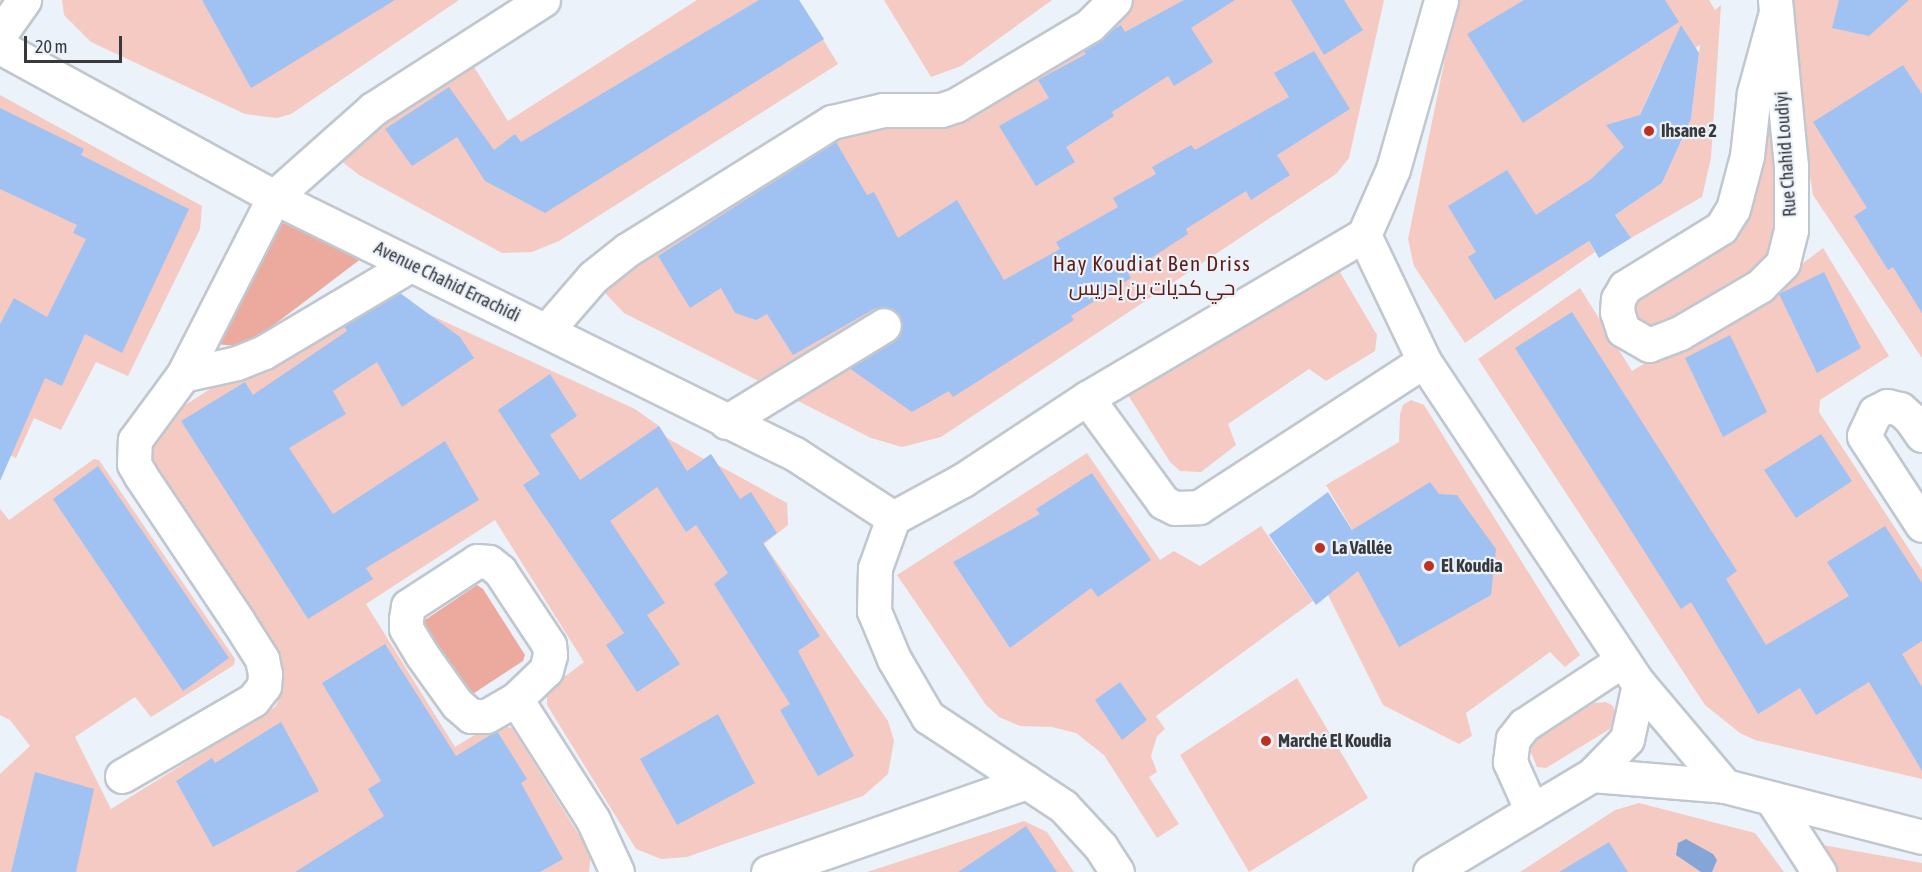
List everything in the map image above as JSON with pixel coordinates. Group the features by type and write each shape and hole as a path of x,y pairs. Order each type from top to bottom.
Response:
{"street":[{"path":"0,34 24,0"},
{"path":"122,776 232,714 253,700 264,686 262,659 134,464 135,440 183,375 274,197 373,109 543,0"},
{"path":"547,330 593,277 627,250 832,122 883,110 941,110 956,105 1090,25 1115,0"},
{"path":"1117,872 1101,847 1064,806 928,717 894,659 874,611 875,568 893,518 963,480 1087,398 1364,235 1393,169 1441,0"},
{"name":"Rue Chahid Loudiyi","path":"1775,6 1791,165 1791,230 1783,263 1760,286 1680,333 1649,345 1623,330 1617,312 1618,299 1625,287 1721,228 1733,208 1747,156 1754,93 1775,6"},
{"name":"Avenue Chahid Errachidi","path":"0,47 274,197 547,330 726,422 795,454 893,518"},
{"path":"1364,235 1424,361 1631,672 1725,786"},
{"path":"183,375 237,363 264,352 410,265"},
{"path":"726,422 884,325"},
{"path":"1087,398 1163,502 1175,508 1199,507 1424,361"},
{"path":"1922,435 1910,418 1900,409 1887,406 1875,412 1864,436 1922,525"},
{"path":"477,561 489,562 500,571 549,645 546,670 516,699 486,716 466,714 406,628 408,606 477,561"},
{"path":"1430,872 1592,775 1627,739 1631,672"},
{"path":"1532,811 1510,762 1513,739 1524,725 1631,672"},
{"path":"516,699 593,820 617,872"},
{"path":"1592,775 1725,786 1773,801 1922,837"},
{"path":"768,872 1027,782"},
{"path":"1773,801 1819,872"}],"shaded area":[{"path":"62,0 459,0 291,114 277,118 245,114 91,42 64,15"},
{"path":"697,0 799,0 838,64 559,241 532,252 502,253 359,175 336,157 337,150 469,59 508,121"},
{"path":"884,0 1052,0 961,66 931,77"},
{"path":"1127,0 1384,0 1349,158 1336,174 941,437 902,447 871,438 624,313 606,294 605,283 835,133 894,123"},
{"path":"1457,0 1709,0 1715,10 1721,5 1711,158 1702,197 1631,238 1615,215 1662,183 1691,119 1700,45 1660,70 1636,124 1615,122 1613,127 1629,143 1591,179 1564,197 1595,252 1465,343 1414,266 1408,239"},
{"path":"1792,0 1922,0 1922,358 1813,195 1799,106"},
{"path":"1772,72 1780,165 1773,254 1756,273 1676,321 1647,331 1638,327 1630,300 1728,234"},
{"path":"0,95 202,206 200,229 128,376 96,362 61,430 34,418 16,458 0,450"},
{"path":"283,223 362,258 254,340 239,346 213,344 274,227"},
{"path":"1823,248 1889,356 1820,400 1819,412 1922,569 1922,779 1755,740 1740,733 1705,705 1478,359 1580,288 1632,371 1768,290"},
{"path":"1334,262 1377,335 1375,351 1326,381 1309,369 1228,424 1236,445 1201,472 1180,471 1170,462 1123,387"},
{"path":"397,291 428,314 635,409 659,426 667,438 704,459 711,454 718,465 787,503 788,525 764,544 888,721 894,741 888,774 863,796 687,857 661,859 636,849 547,705 547,690 584,662 495,520 366,604 455,747 494,723 512,728 591,854 589,872 0,872 0,774 30,746 10,720 0,715 0,509 9,520 94,459 99,460 235,659 234,665 151,717 135,697 75,737 111,809 275,707 279,699 280,678 148,469 153,426 224,380"},
{"path":"1411,400 1424,405 1580,655 1565,667 1550,652 1466,713 1472,736 1459,744 1383,705 1328,595 1370,560 1326,485 1399,442 1400,414 1403,405"},
{"path":"1087,453 1160,560 1174,551 1200,566 1261,526 1313,601 1156,716 1165,729 1157,736 1151,756 1157,772 1149,777 1179,824 1157,838 1104,755 1076,733 1052,727 1020,726 999,717 986,705 897,575"},
{"path":"477,585 483,589 525,655 523,661 465,699 422,622"},
{"path":"1297,678 1368,798 1249,872 1180,755"},
{"path":"1606,702 1613,706 1616,714 1610,729 1546,768 1537,767 1530,750 1537,737 1594,703"},
{"path":"1639,803 1755,833 1784,872 1520,872 1615,810"},
{"path":"1024,821 1047,832 1074,872 867,872"},
{"path":"1817,844 1922,863 1922,872 1833,872"}],"water":[{"path":"1686,839 1713,854 1717,860 1712,872 1701,872 1676,855 1678,843"}],"building":[{"path":"202,0 395,0 251,88"},
{"path":"759,0 799,0 824,39 545,213 485,181 457,137 412,166 385,129 449,87 494,150 515,134 521,142"},
{"path":"1184,0 1235,0 1191,28 1213,62 1174,86 1168,76 1112,112 1114,116 1066,147 1075,162 1036,186 999,126 1049,98 1038,80 1086,54 1083,51 1121,25 1125,32"},
{"path":"1291,0 1344,0 1363,30 1324,55"},
{"path":"1524,0 1665,0 1679,22 1523,123 1467,34"},
{"path":"1839,0 1909,0 1869,36 1832,28"},
{"path":"1681,25 1699,53 1691,119 1662,183 1615,215 1631,238 1599,258 1589,241 1495,300 1468,257 1476,252 1448,206 1507,170 1536,215 1591,179 1624,147 1606,125 1640,115"},
{"path":"1314,51 1350,109 1277,155 1290,175 1251,200 1246,191 1186,229 1188,234 1128,273 1131,278 1071,316 1074,320 953,397 949,391 912,412 849,368 900,334 903,324 893,309 874,309 793,355 767,314 756,320 735,313 721,288 690,308 658,256 836,142 867,195 874,192 898,238 957,200 1004,280 1060,249 1056,242 1118,207 1113,198 1156,174 1152,167 1191,145 1195,150 1289,97 1274,73"},
{"path":"1903,65 1922,94 1922,313 1893,267 1888,270 1854,216 1867,208 1813,122"},
{"path":"0,108 84,149 81,155 189,209 122,353 85,334 62,386 45,378 0,481 0,324 14,298 47,317 86,239 73,233 77,225 0,189"},
{"path":"1824,272 1861,348 1817,373 1779,294"},
{"path":"400,293 460,337 474,358 402,407 377,362 333,391 346,414 289,448 333,514 445,441 479,500 366,568 373,579 308,619 181,421 245,382 253,395 347,331 344,326"},
{"path":"1572,312 1737,571 1726,579 1766,645 1849,596 1827,562 1885,526 1922,583 1922,641 1902,654 1922,687 1922,771 1869,682 1816,715 1800,688 1758,714 1691,602 1681,609 1515,348"},
{"path":"1730,335 1767,412 1723,437 1685,358"},
{"path":"550,374 577,416 550,435 580,480 659,426 687,471 711,454 740,499 751,492 777,533 763,543 820,636 798,651 854,756 818,776 780,710 790,704 714,584 728,573 696,525 686,532 657,487 610,521 665,603 647,615 680,664 637,692 606,645 624,633 523,485 540,474 498,410"},
{"path":"1821,434 1852,481 1796,518 1764,470"},
{"path":"98,466 229,658 183,691 53,499"},
{"path":"1092,473 1151,560 1098,597 1091,588 1010,648 953,562 1040,514 1036,509"},
{"name":"El Koudia","path":"1430,482 1439,494 1457,495 1496,549 1491,595 1399,647 1358,571 1316,605 1269,535 1328,492 1352,530"},
{"path":"385,644 456,756 497,731 527,779 521,783 563,859 540,872 295,872 384,816 368,789 381,781 322,683"},
{"path":"1120,682 1147,720 1122,740 1095,700"},
{"path":"718,714 755,783 677,825 640,759"},
{"path":"281,722 319,791 213,847 176,781 212,758 215,763"},
{"path":"35,772 94,789 76,872 11,872"},
{"path":"1026,826 1057,872 958,872"},
{"path":"1609,842 1628,872 1559,872"}],"place":[{"name":"Ihsane 2","path":"1649,131"},
{"name":"La Vallée","path":"1320,548"},
{"name":"El Koudia","path":"1429,566"},
{"name":"Marché El Koudia","path":"1266,741"}],"district":[{"name":"Hay Koudiat Ben Driss حي كديات بن إدريس","path":"1152,275"}]}
